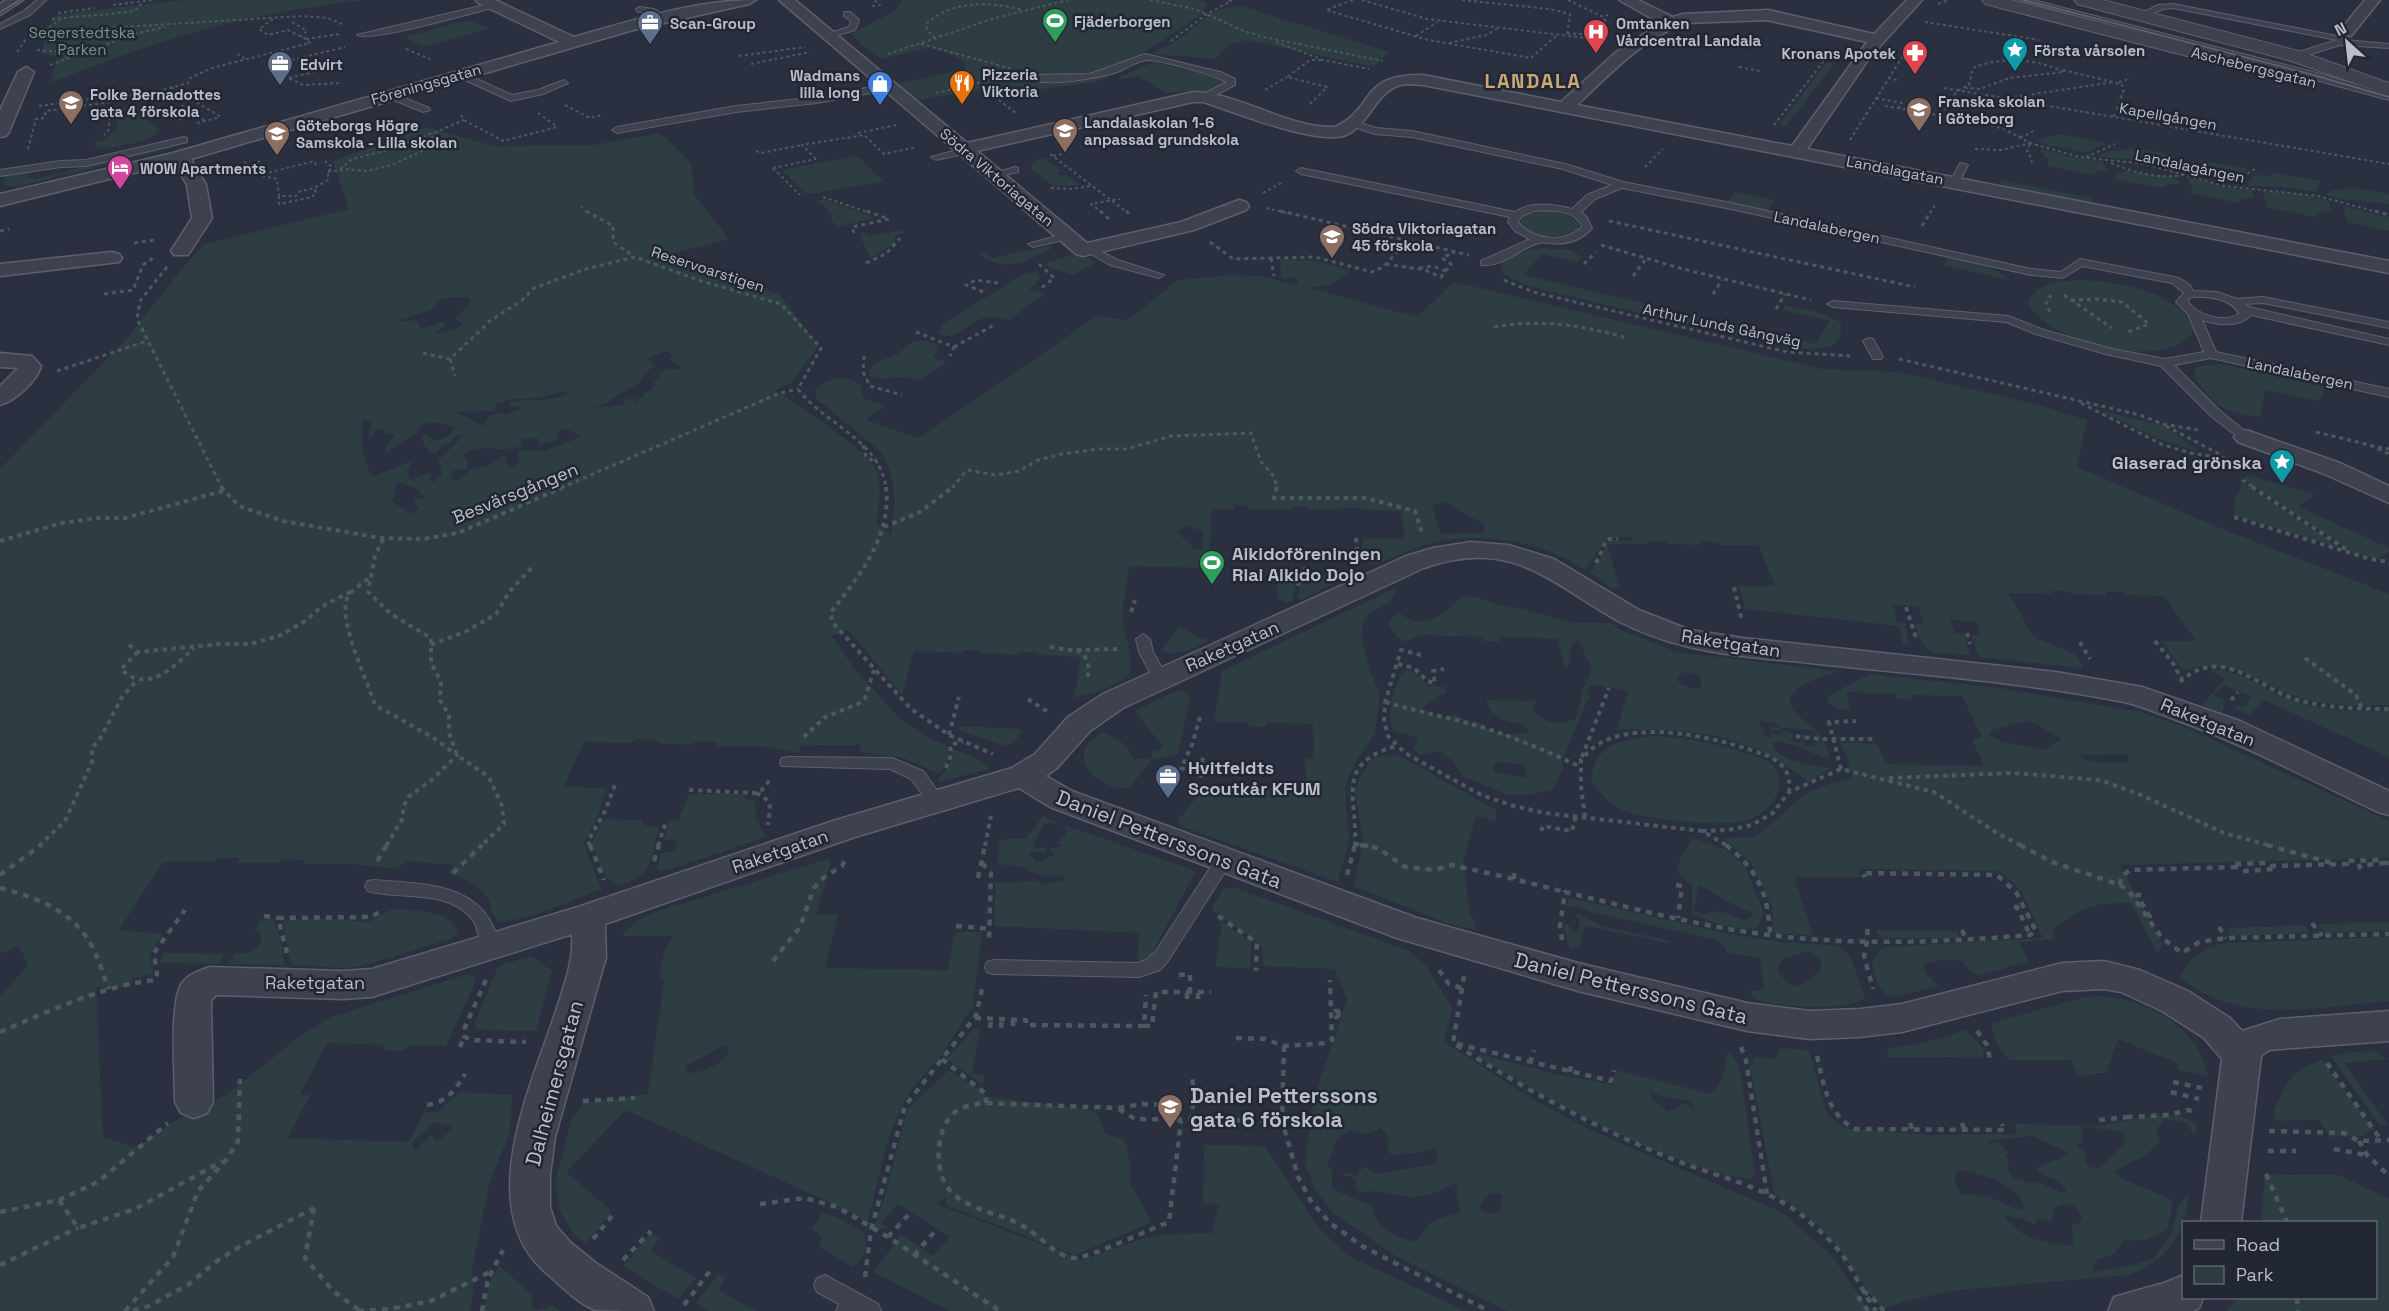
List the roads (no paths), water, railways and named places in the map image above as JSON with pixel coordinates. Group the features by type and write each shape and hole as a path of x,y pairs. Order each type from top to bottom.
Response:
{"street":[{"path":"0,10 16,0"},
{"name":"Föreningsgatan","path":"0,200 180,144 219,145 572,42 664,18 749,0"},
{"name":"Södra Viktoriagatan","path":"786,0 819,44 856,60 1083,250 1090,249"},
{"path":"1626,0 1671,22"},
{"path":"1753,0 1757,9 1768,15"},
{"path":"1797,151 1876,39 1915,0"},
{"name":"Aschebergsgatan","path":"1991,0 2389,102"},
{"name":"Aschebergsgatan","path":"2071,0 2188,27"},
{"name":"Aschebergsgatan","path":"2083,0 2188,27 2283,61 2389,93"},
{"path":"2343,38 2373,0"},
{"path":"488,2 572,42"},
{"path":"1566,106 1623,55 1671,22 1693,17 1768,15 1876,39"},
{"name":"Aschebergsgatan","path":"2120,33 2236,61 2283,61"},
{"path":"0,132 26,72"},
{"name":"Landalagatan","path":"1351,123 1389,83 1401,78 1423,80 1835,158 1959,174 2389,267"},
{"path":"964,150 1185,99 1205,97 1318,132 1339,131 1351,123"},
{"path":"180,144 194,178 201,212 199,224 181,251"},
{"path":"1090,249 1187,226 1239,207"},
{"path":"0,270 112,258"},
{"path":"0,360 29,363 30,369 14,386"},
{"path":"2246,437 2331,468 2389,495"},
{"name":"Raketgatan","path":"182,1112 193,1001 196,990 207,982 228,980 343,985 372,983 490,959 597,901 844,829 929,790 1046,761 1076,727 1096,711 1150,657 1424,558 1456,550 1492,550 1542,563 1643,623 1720,645 2056,681 2132,694 2229,728 2389,804"},
{"name":"Daniel Petterssons Gata","path":"1016,770 1061,799 1373,917 1447,942 1654,996 1747,1017 1800,1025 1860,1023 1902,1018 2062,977 2104,975 2128,980 2175,1001 2217,1028 2241,1054"},
{"name":"Dalheimersgatan","path":"597,901 589,957 531,1155 528,1192 534,1224 549,1248 605,1294 633,1311"},
{"path":"2220,1221 2232,1148 2241,1054 2245,1047 2265,1036 2389,1026"},
{"path":"2129,1311 2172,1301 2182,1295"}],"lane":[{"path":"0,27 27,14 42,0"},
{"path":"2024,0 2283,61 2343,38"},
{"path":"2038,0 2283,61"},
{"path":"361,35 384,32 488,2"},
{"path":"2143,15 2173,6 2389,46"},
{"path":"640,9 651,11 664,18"},
{"path":"819,44 852,28 855,20 847,14"},
{"path":"1031,78 1092,77 1118,70 1145,57 1217,74 1232,81 1231,85 1205,97"},
{"path":"459,74 511,98 540,92 564,83"},
{"path":"617,130 736,109 818,100 888,87"},
{"path":"390,95 426,110"},
{"name":"Landalabergen","path":"1351,123 1375,130 1412,134 1565,167 1621,185 1731,206 2031,272 2063,275 2080,262 2175,280 2186,287 2190,295"},
{"path":"0,173 61,164 86,164 180,144"},
{"path":"936,157 964,150"},
{"path":"993,175 1015,170"},
{"path":"1301,171 1515,216 1527,210 1544,208 1578,215 1587,228 1575,237 1556,240 1540,238 1518,229 1513,222 1515,216"},
{"path":"1578,215 1591,197 1621,185"},
{"path":"1034,244 1068,236"},
{"path":"1485,262 1514,252 1540,238"},
{"path":"1090,249 1111,262 1159,275"},
{"path":"2211,354 2193,313 2182,302 2185,297 2213,295 2241,307 2389,342"},
{"path":"2241,307 2246,300 2264,300 2389,325"},
{"name":"Landalabergen","path":"1833,304 2008,319 2040,332 2110,352 2165,363 2211,354 2389,393"},
{"path":"2193,313 2214,319 2234,320 2245,315 2241,307"},
{"path":"1869,342 1877,357"},
{"path":"2165,363 2215,413 2246,437"},
{"path":"788,762 892,764 917,774 929,790"},
{"path":"994,968 1139,970 1147,968 1162,956 1223,861"},
{"path":"374,886 412,890 457,901 475,910 487,930 490,959"},
{"path":"825,1285 858,1302"}],"tram line":[{"path":"0,12 20,0"},
{"path":"2024,0 2310,74 2389,97"}],"place":[{"name":"Fjäderborgen","path":"1055,44"},
{"name":"Scan-Group","path":"650,46"},
{"name":"Omtanken Vårdcentral Landala","path":"1596,55"},
{"name":"Första vårsolen","path":"2015,73"},
{"name":"Kronans Apotek","path":"1915,76"},
{"name":"Edvirt","path":"280,87"},
{"name":"Pizzeria Viktoria","path":"962,106"},
{"name":"Wadmans lilla long","path":"880,107"},
{"name":"Folke Bernadottes gata 4 förskola","path":"71,126"},
{"name":"Franska skolan i Göteborg","path":"1919,133"},
{"name":"Landalaskolan 1-6 anpassad grundskola","path":"1065,154"},
{"name":"Göteborgs Högre Samskola - Lilla skolan","path":"277,157"},
{"name":"WOW Apartments","path":"120,191"},
{"name":"Södra Viktoriagatan 45 förskola","path":"1332,260"},
{"name":"Glaserad grönska","path":"2282,485"},
{"name":"Aikidoföreningen Riai Aikido Dojo","path":"1212,586"},
{"name":"Hvitfeldts Scoutkår KFUM","path":"1168,800"},
{"name":"Daniel Petterssons gata 6 förskola","path":"1170,1130"}],"district":[{"name":"LANDALA","path":"1533,81"}],"park label":[{"name":"Segerstedtska Parken","path":"82,40"}]}
